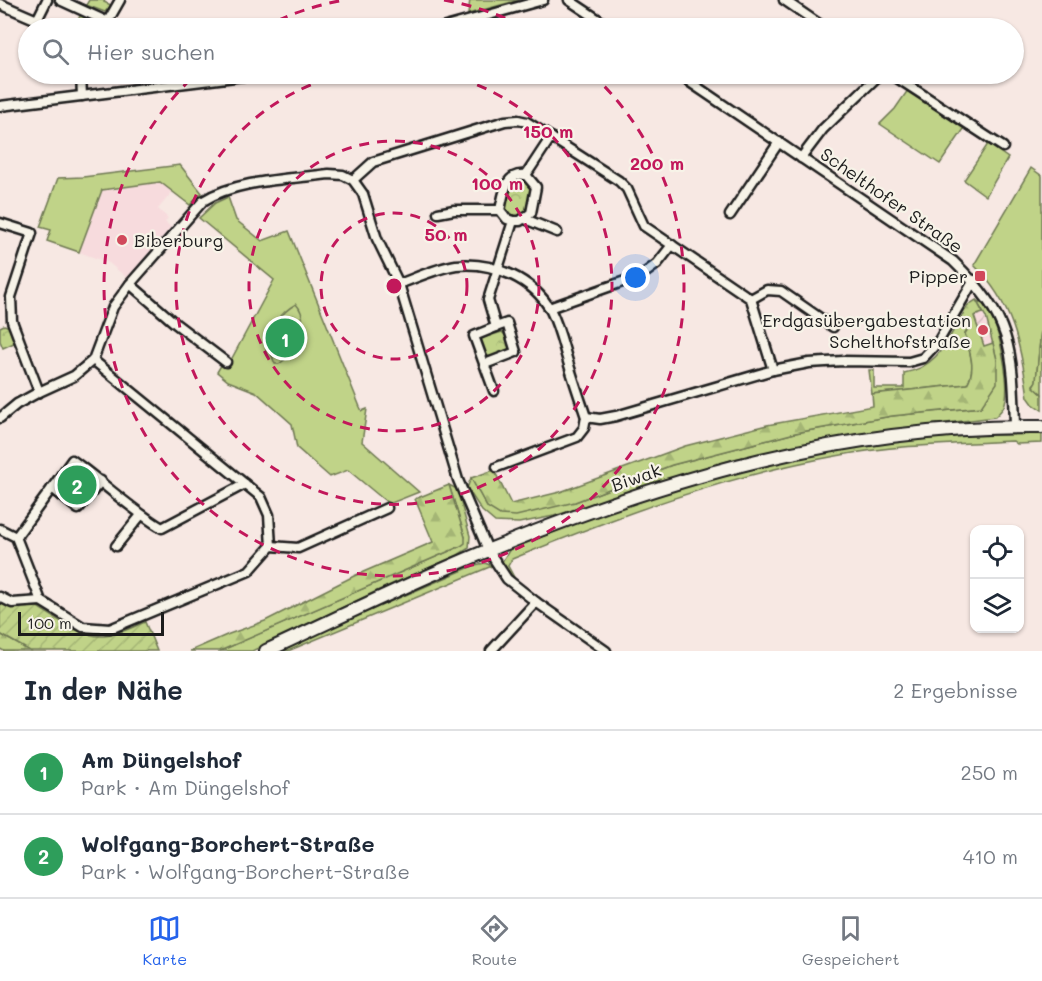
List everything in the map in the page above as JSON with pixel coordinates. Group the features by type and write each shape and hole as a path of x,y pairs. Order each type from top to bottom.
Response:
{"street":[{"path":"38,18 47,0"},
{"path":"60,0 93,18"},
{"path":"110,18 120,0"},
{"path":"478,18 543,0"},
{"path":"569,0 596,18"},
{"path":"784,0 810,18"},
{"path":"0,4 30,18"},
{"path":"81,84 82,96"},
{"path":"0,106 179,84"},
{"name":"Schelthofer Straße","path":"693,84 953,261 974,280 996,312 1010,348 1015,427"},
{"path":"801,158 824,129 870,84"},
{"path":"906,84 1003,147"},
{"path":"353,180 374,162 505,121 527,122 619,181 627,189 644,226 750,299 773,370"},
{"path":"526,175 551,137"},
{"path":"730,215 779,142"},
{"path":"0,418 17,404 74,376 93,360 113,307 130,284 203,201 233,187 329,174 343,175 353,180 363,194 377,239 399,284 458,480 488,550 507,579 606,651"},
{"path":"519,174 526,175 534,182 536,195 531,213 525,219 513,221 507,219 500,210 507,183 511,177 519,174"},
{"path":"438,213 454,210 500,210"},
{"path":"525,219 556,232"},
{"path":"496,327 488,300 513,221"},
{"path":"0,223 32,233 11,297 12,321 39,392"},
{"path":"549,308 642,275 657,264 672,245"},
{"path":"399,284 444,268 471,265 496,269 509,274 533,290 549,308 557,324 586,417 584,428 577,437 497,467"},
{"path":"586,417 600,420 773,370 809,363 843,361 902,363 923,358 938,342 974,280"},
{"path":"130,284 176,324 226,362"},
{"path":"750,299 768,290 781,291 833,327"},
{"path":"484,364 516,352 507,323 474,336 484,364 494,391"},
{"path":"0,597 12,603 41,601 83,627 110,630 249,571 271,546 269,515 261,497 93,360"},
{"name":"Biwak","path":"266,651 488,550 615,503 750,461 805,448 885,436 944,430 1042,427"},
{"path":"15,537 72,460 141,515 162,528 245,484"},
{"path":"52,488 78,509 101,481"},
{"path":"271,546 298,548 387,508"},
{"path":"116,546 141,515"},
{"path":"0,529 15,537 41,601"},
{"path":"491,651 536,602"}],"shaded area":[{"name":"Biberburg","path":"161,182 173,191 158,209 168,218 165,222 171,227 127,278 109,263 79,252 102,190"},
{"path":"983,313 993,343 984,346 974,316"}],"green space":[{"path":"89,0 105,0 104,2 111,5 105,12 86,5"},
{"path":"470,0 519,0 468,14"},
{"path":"908,90 964,129 940,164 880,124 895,109"},
{"path":"988,144 1008,158 986,196 964,180"},
{"path":"180,165 202,193 190,205 160,182 102,190 79,252 47,241 51,230 40,227 58,178"},
{"path":"1031,168 1042,176 1042,320 1036,382 1033,385 1042,394 1042,410 1028,397 1018,343 1006,310 998,295 974,265"},
{"path":"517,178 523,178 532,187 529,209 520,218 512,217 505,209 507,196"},
{"path":"228,197 236,220 262,241 289,231 360,407 362,411 367,409 362,442 419,492 389,504 348,470 330,477 297,448 292,424 256,392 228,381 217,372 226,357 231,360 274,280 199,218 215,203"},
{"path":"976,300 985,306 992,317 1003,356 1006,397 1003,407 995,417 857,434 734,459 554,516 519,523 495,522 482,511 467,488 471,478 487,507 575,502 672,465 795,433 892,416 981,407 997,360 986,317"},
{"path":"976,300 983,313 974,316 984,346 993,343 997,360 997,383 981,407 892,416 795,433 672,465 575,502 516,516 500,515 487,507 471,478 494,470 511,504 560,492 685,446 767,425 873,406 872,394 967,384 972,366 965,334 969,327 959,321 968,305"},
{"path":"296,304 303,320 297,350 279,364 275,364 270,351 266,350 273,329 279,318"},
{"path":"1042,320 1042,394 1033,386 1036,381"},
{"path":"959,321 969,327 965,334 972,366 967,384 872,394 869,370 874,370 874,388 904,388 904,373 931,361 944,347"},
{"path":"4,325 10,327 16,342 3,348 0,341 0,327"},
{"path":"502,332 508,338 510,347 498,355 484,355 480,342 482,338"},
{"path":"1042,434 1042,443 1017,444 1013,441 946,444 858,452 794,464 712,486 632,513 512,559 508,566 515,579 534,595 507,574 501,563 510,549 642,498 740,469 848,446 961,436"},
{"path":"75,468 91,477 94,483 92,490 79,502 67,495 61,487 64,477"},
{"path":"449,485 457,489 470,536 469,548 252,651 220,651 461,546 465,537"},
{"path":"449,485 465,537 465,543 461,546 220,651 190,651 265,621 354,576 433,542 415,499"},
{"path":"485,563 492,566 288,651 276,651 475,565"},
{"path":"0,601 19,608 36,606 68,626 95,635 114,634 145,622 157,651 30,651 0,634"},
{"path":"0,634 30,651 0,649"}],"place":[{"name":"Biberburg","path":"122,240"},
{"name":"Pipper","path":"980,276"},
{"name":"Erdgasübergabestation Schelthofstraße","path":"983,330"},
{"name":"Am Düngelshof","path":"285,338"},
{"name":"Wolfgang-Borchert-Straße","path":"77,485"}]}
